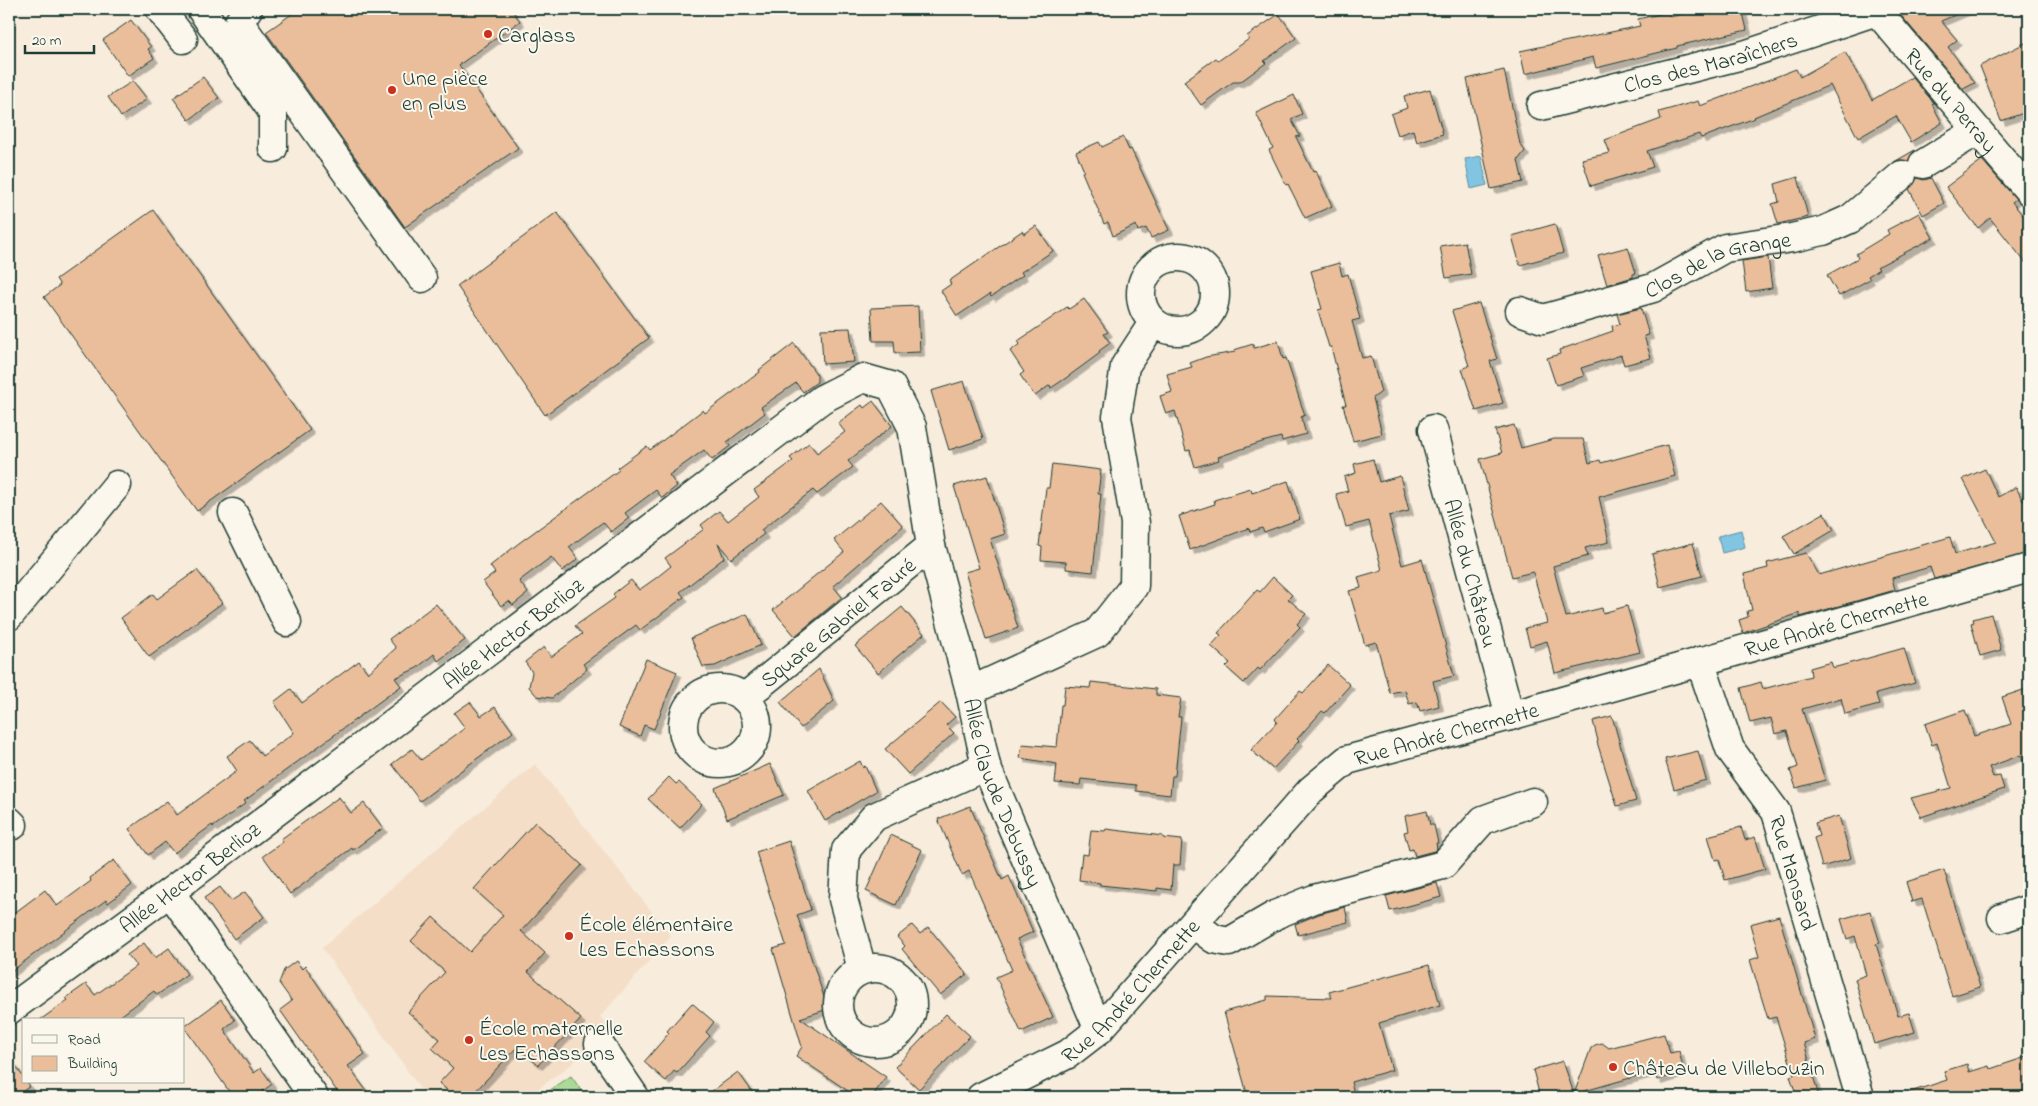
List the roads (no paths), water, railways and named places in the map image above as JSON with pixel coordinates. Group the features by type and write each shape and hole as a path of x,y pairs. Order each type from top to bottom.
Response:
{"street":[{"path":"160,9 183,39"},
{"path":"201,9 273,112 273,148"},
{"path":"248,9 239,22 422,278"},
{"name":"Clos des Maraîchers","path":"1541,106 1747,54 1876,10"},
{"name":"Rue du Perray","path":"1876,10 2029,191"},
{"name":"Clos de la Grange","path":"1520,311 1543,319 1653,288 1725,248 1792,238 1823,231 1850,219 1912,169 1977,131"},
{"path":"970,691 1096,632 1134,586 1135,523 1116,417 1125,366 1153,323"},
{"name":"Allée Hector Berlioz","path":"9,1010 170,892 822,399 863,378 891,386 912,426 931,546"},
{"name":"Allée du Château","path":"1432,429 1510,716"},
{"path":"9,616 117,485"},
{"path":"233,513 287,622"},
{"name":"Allée Claude Debussy","path":"931,546 970,691 986,766 1099,1030"},
{"name":"Square Gabriel Fauré","path":"745,697 931,546"},
{"name":"Rue André Chermette","path":"982,1097 1068,1054 1099,1030 1311,790 1347,760 1510,716 2029,568"},
{"name":"Rue Mansard","path":"1700,661 1730,749 1776,812 1860,1097"},
{"path":"862,969 843,899 846,850 874,817 986,766"},
{"path":"1194,924 1214,939 1229,942 1277,914 1314,899 1443,865 1482,820 1533,802"},
{"path":"170,892 314,1097"},
{"path":"2002,918 2029,909"},
{"path":"599,1044 635,1097"}],"water":[{"path":"1481,156 1487,185 1471,189 1465,159"},
{"path":"1741,530 1745,547 1722,553 1718,536"}],"place":[{"name":"Carglass","path":"488,34"},
{"name":"Une pièce en plus","path":"392,90"},
{"name":"École élémentaire Les Echassons","path":"569,936"},
{"name":"École maternelle Les Echassons","path":"469,1040"},
{"name":"Château de Villebouzin","path":"1613,1067"}]}
